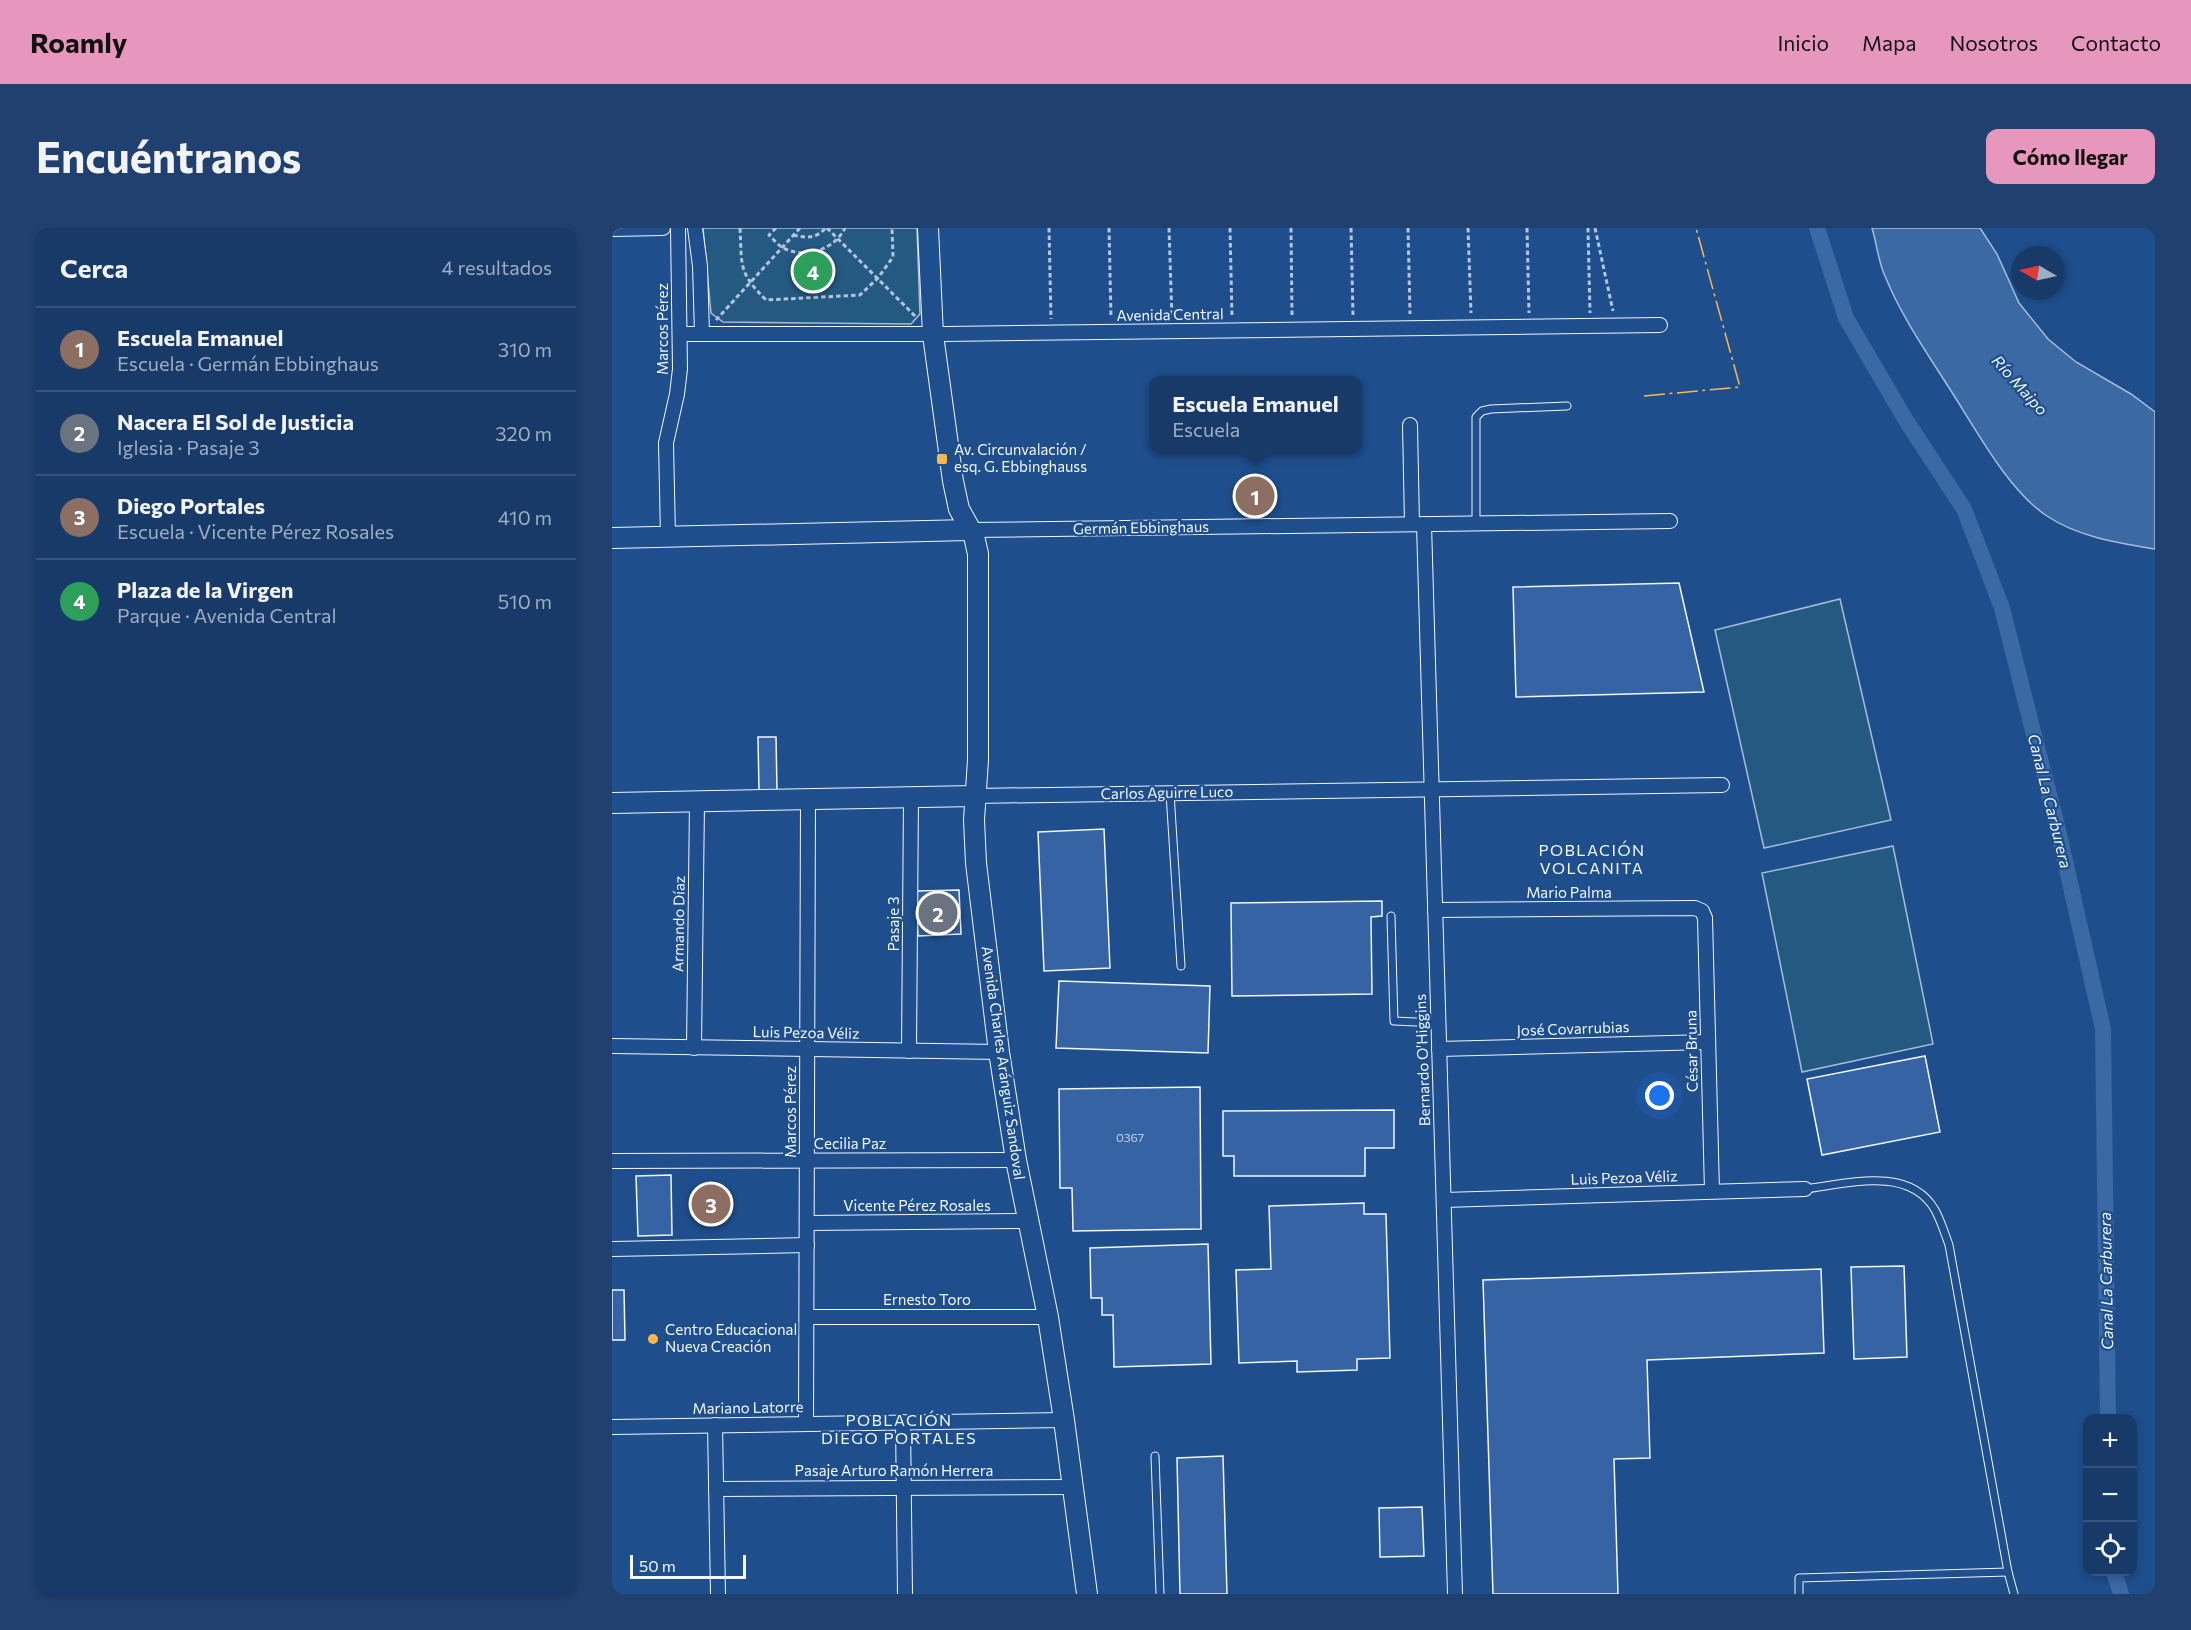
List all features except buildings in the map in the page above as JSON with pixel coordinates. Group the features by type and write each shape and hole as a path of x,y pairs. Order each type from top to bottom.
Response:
{"street":[{"path":"612,229 663,228"},
{"name":"Marcos Pérez","path":"668,536 666,454 669,423 679,384 678,228"},
{"path":"696,228 700,266 702,334"},
{"name":"Avenida Charles Aránguiz Sandoval","path":"928,228 933,334 953,481 962,517 976,542 978,554 978,760 974,820 976,862 999,1052 1016,1160 1047,1317 1064,1420 1087,1594"},
{"name":"Avenida Central","path":"680,334 933,334 1660,325"},
{"name":"Bernardo O'Higgins","path":"1410,425 1418,524 1432,790 1455,1594"},
{"name":"Germán Ebbinghaus","path":"612,538 970,530 1670,521"},
{"name":"Carlos Aguirre Luco","path":"612,803 1722,785"},
{"name":"Pasaje 3","path":"909,1051 911,797"},
{"name":"Marcos Pérez","path":"806,1424 808,799"},
{"name":"Armando Díaz","path":"694,1048 697,802"},
{"name":"Mario Palma","path":"1435,910 1695,908 1702,911"},
{"name":"César Bruna","path":"1702,911 1705,918 1712,1191"},
{"name":"José Covarrubias","path":"1439,1049 1708,1042"},
{"name":"Luis Pezoa Véliz","path":"612,1046 999,1052"},
{"name":"Cecilia Paz","path":"612,1161 1016,1160"},
{"name":"Luis Pezoa Véliz","path":"1444,1200 1805,1189"},
{"name":"Vicente Pérez Rosales","path":"807,1223 1028,1221"},
{"path":"612,1249 807,1245"},
{"name":"Ernesto Toro","path":"807,1317 1047,1317"},
{"name":"Mariano Latorre","path":"612,1427 1064,1420"},
{"path":"903,1422 905,1594"},
{"path":"715,1425 717,1594"},
{"name":"Pasaje Arturo Ramón Herrera","path":"716,1489 1073,1487"}],"lane":[{"path":"1476,523 1476,417 1482,411 1491,409 1567,406"},
{"path":"1170,793 1181,966"},
{"path":"1391,916 1394,1021 1438,1023"},
{"path":"1805,1189 1880,1180 1904,1184 1920,1194 1934,1209 1949,1245 2008,1572 2014,1594"},
{"path":"1155,1456 1160,1594"},
{"path":"1799,1594 1799,1578 2008,1572"}],"path":[{"path":"740,228 742,271 750,284 766,300 860,295 878,278 893,257 892,228"},
{"path":"776,228 769,235 783,248 804,253 824,249 840,239 845,228"},
{"path":"702,334 800,228"},
{"path":"794,235 806,238 819,235 827,228 933,334"},
{"path":"1049,228 1051,320"},
{"path":"1109,228 1111,319"},
{"path":"1169,228 1172,318"},
{"path":"1230,228 1232,316"},
{"path":"1291,228 1292,317"},
{"path":"1351,228 1353,316"},
{"path":"1408,228 1410,315"},
{"path":"1468,228 1471,314"},
{"path":"1527,228 1529,314"},
{"path":"1588,228 1590,313"},
{"path":"1595,228 1613,312"}],"shaded area":[{"path":"703,228 917,228 920,314 911,324 723,322 711,313"},
{"path":"1840,599 1891,820 1764,848 1715,630"},
{"path":"1893,846 1933,1044 1802,1072 1762,873"}],"water":[{"name":"Río Maipo","path":"1872,228 1980,228 1997,254 2011,285 2011,300 2018,300 2048,339 2076,362 2131,394 2155,412 2155,549 2099,538 2072,529 2047,516 2020,492 1984,443 1925,351 1892,292 1879,258"}],"waterway":[{"name":"Canal La Carburera","path":"1817,228 1846,318 1907,422 1964,509 2002,608 2058,830 2103,1029 2108,1414"},
{"name":"Canal La Carburera","path":"2115,1576 2121,1594"}],"power":[{"path":"1644,396 1740,387 1696,228"}],"place":[{"name":"Plaza de la Virgen","path":"813,271"},
{"name":"Av. Circunvalación / esq. G. Ebbinghauss","path":"942,459"},
{"name":"Escuela Emanuel","path":"1255,496"},
{"name":"Nacera El Sol de Justicia","path":"938,913"},
{"name":"Diego Portales","path":"711,1204"},
{"name":"Centro Educacional Nueva Creación","path":"653,1339"}],"district":[{"name":"POBLACIÓN VOLCANITA","path":"1592,859"},
{"name":"POBLACIÓN DIEGO PORTALES","path":"899,1429"}]}
